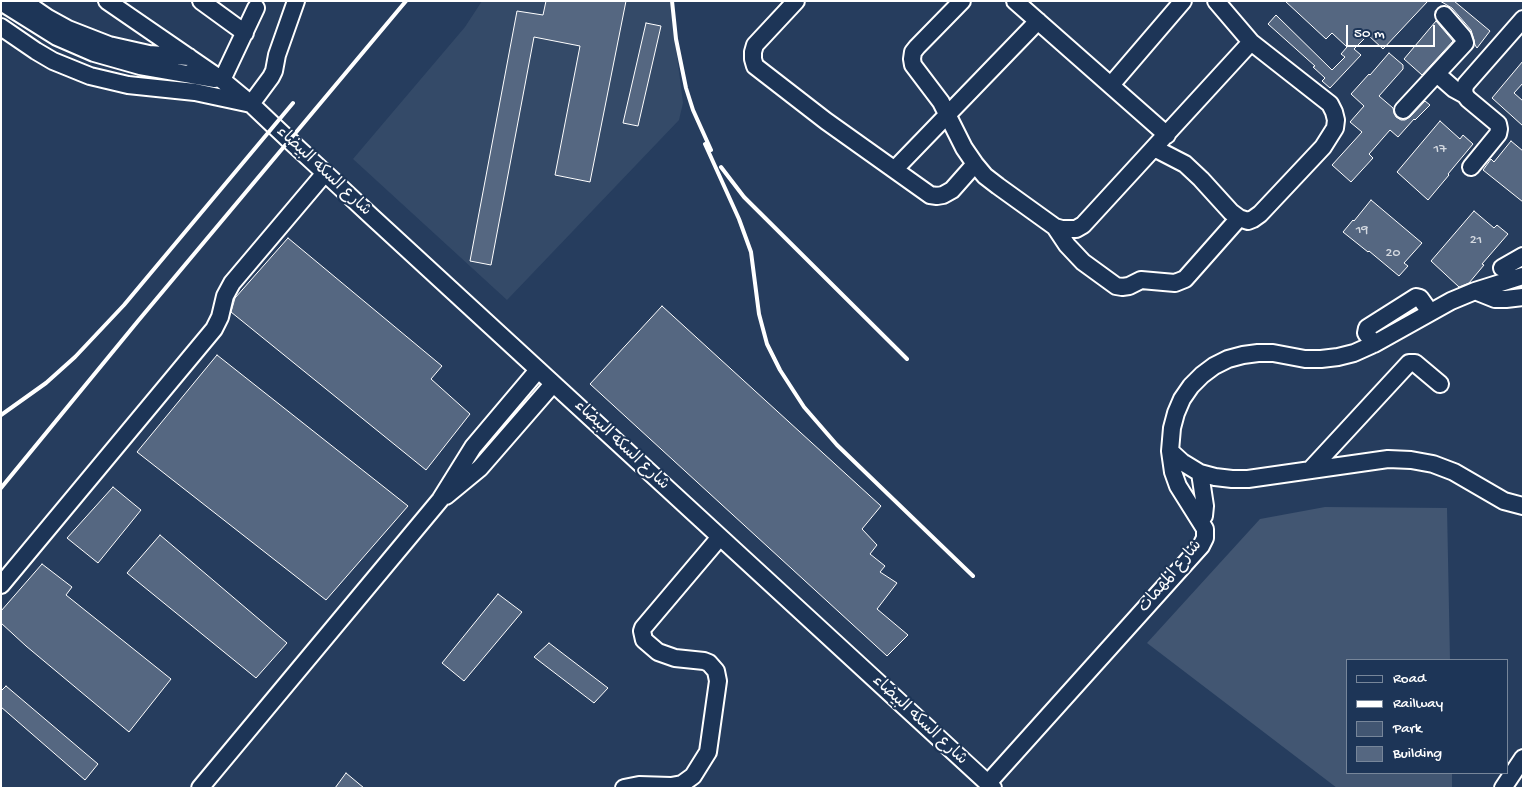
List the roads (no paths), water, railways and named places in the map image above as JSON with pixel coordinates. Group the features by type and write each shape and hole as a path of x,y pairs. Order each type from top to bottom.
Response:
{"street":[{"path":"23,1 68,29 109,45 149,54 189,57"},
{"name":"شارع السكه البيضاء","path":"107,1 222,80 251,104 990,786"},
{"path":"202,1 245,33"},
{"path":"1,27 36,52 90,76 128,85 188,91 251,104 274,71 277,55 296,1"},
{"path":"962,1 913,52 913,65 933,90 948,114 964,148 985,176 1055,227 1082,262 1116,286 1128,286 1141,280 1174,283 1185,279 1239,218"},
{"path":"1015,1 1167,135"},
{"path":"1110,85 1183,1"},
{"path":"1154,148 1185,164 1239,218 1248,220 1260,214 1323,147 1334,128 1336,120 1330,104 1251,42 1216,1"},
{"path":"1,2 56,37 94,53 140,66 222,80 256,8"},
{"path":"786,4 755,45 753,59 755,66 930,195 943,195 952,190 975,164"},
{"path":"1403,110 1465,43 1463,37 1444,15"},
{"path":"1465,95 1464,89 1466,84 1523,18"},
{"path":"896,169 1038,21"},
{"path":"1055,227 1069,230 1076,229 1082,225 1251,42"},
{"path":"1437,74 1454,89 1465,95 1498,124 1498,134 1471,167"},
{"path":"1,586 214,329 232,284 325,173"},
{"path":"1502,268 1523,256"},
{"name":"شارع المهمات","path":"990,786 1201,546 1205,538 1205,529 1178,486 1173,472 1170,451 1172,428 1176,413 1182,399 1202,375 1228,359 1258,353 1273,353 1321,360 1338,358 1374,344 1430,312 1475,291 1523,276"},
{"path":"1475,291 1495,299 1506,300 1523,297"},
{"path":"1311,469 1409,363 1415,363 1440,384"},
{"path":"200,788 440,500 461,464 473,448 538,370"},
{"path":"440,500 480,468 553,384"},
{"path":"1170,451 1182,462 1200,473 1232,479 1248,479 1388,459 1410,460 1433,464 1454,472 1504,501 1523,506"},
{"path":"1200,473 1205,506 1204,516 1200,520"},
{"path":"624,788 639,785 671,786 682,784 693,776 708,752 718,681 716,671 709,663 704,661 675,658 658,652 644,640 642,631 720,537"},
{"path":"1503,788 1523,758"}],"railway":[{"path":"1,488 406,1"},
{"path":"672,1 676,39 686,88 693,110 711,150"},
{"path":"1,415 46,383 75,357 124,305 293,103"},
{"path":"705,144 739,219 751,252 759,314 767,344 780,370 804,407 837,445 973,576"},
{"path":"721,167 744,197 907,359"}]}
